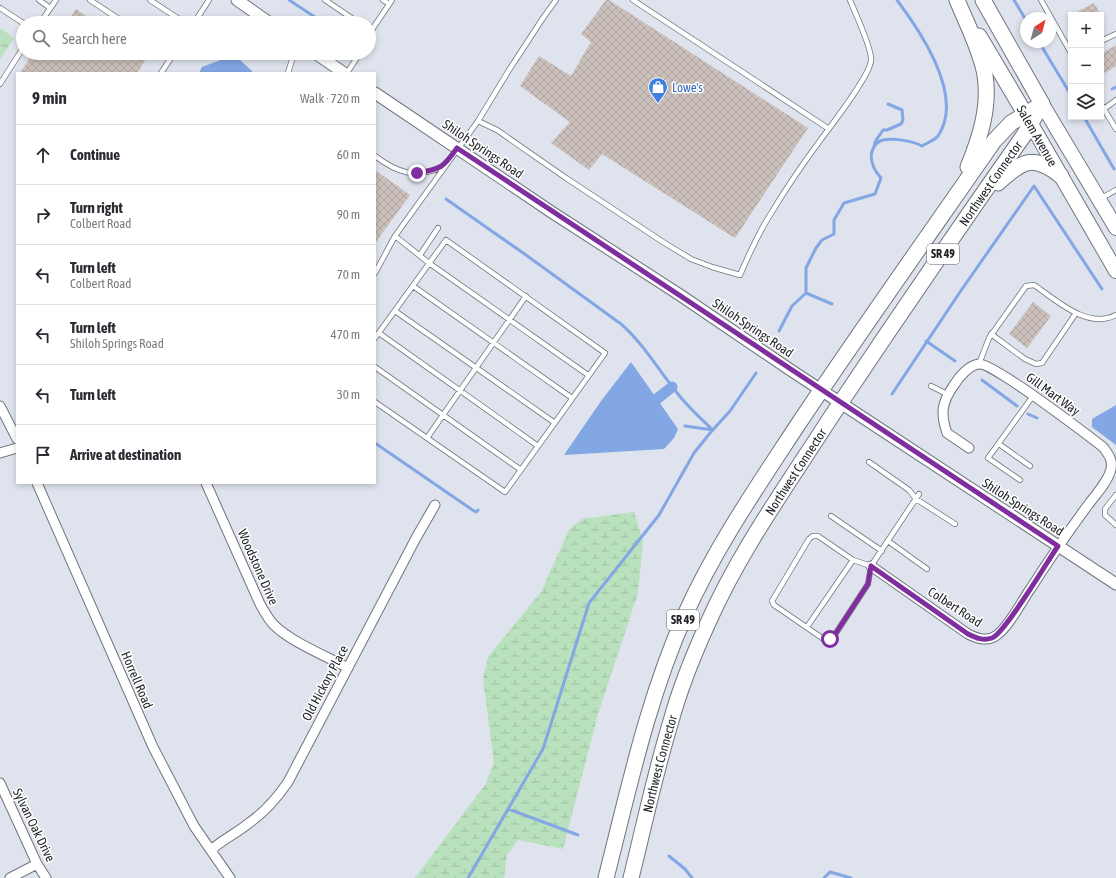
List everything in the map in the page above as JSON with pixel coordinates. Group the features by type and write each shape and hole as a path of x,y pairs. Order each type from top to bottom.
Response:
{"highway":[{"name":"Salem Avenue","path":"958,0 1028,118"},
{"name":"SR 49","path":"958,0 976,46 984,73 987,93 983,124 974,152 958,192"},
{"name":"Salem Avenue","path":"983,0 1042,104"},
{"path":"958,192 994,141 1011,123 1028,118 1042,104"},
{"name":"Northwest Connector","path":"631,878 652,787 671,720 694,656 725,587 759,528 841,402 981,198 1028,118"},
{"path":"981,198 1010,172 1030,161 1049,167 1061,176"},
{"name":"Northwest Connector","path":"606,878 648,713 672,647 704,576 739,516 822,390 958,192"}],"main road":[{"name":"Salem Avenue","path":"1042,104 1116,228"},
{"name":"Salem Avenue","path":"1028,118 1116,271"}],"street":[{"path":"237,0 260,16"},
{"path":"324,60 342,72"},
{"name":"Shiloh Springs Road","path":"376,94 789,369 1116,584"},
{"path":"969,448 947,433 942,411 947,394 957,380 966,370 979,364"},
{"name":"Gill Mart Way","path":"979,364 985,364 1006,376 1103,447 1110,456 1111,468 1103,484 1058,546"},
{"path":"0,406 16,437"},
{"path":"0,453 16,448"},
{"name":"Horrell Road","path":"37,484 153,747 184,808 230,878"},
{"name":"Woodstone Drive","path":"206,484 266,615 274,625 287,635 348,668"},
{"name":"Old Hickory Place","path":"211,850 250,823 267,809 288,782 416,538 435,505"},
{"name":"Colbert Road","path":"871,566 968,634 985,640 996,636 1007,624 1058,546"},
{"name":"Sylvan Oak Drive","path":"0,783 37,864 46,878"},
{"path":"10,878 37,864"}],"lane":[{"path":"39,0 50,8"},
{"path":"45,16 56,0"},
{"path":"90,0 114,16"},
{"path":"150,0 174,16"},
{"path":"199,16 209,0"},
{"path":"325,0 349,16"},
{"path":"376,22 390,2 383,0"},
{"path":"376,271 395,236 444,166 478,121 556,0"},
{"path":"633,0 830,129"},
{"path":"478,121 497,130 535,158 685,256 712,267 740,275 753,245 770,214 819,142 830,129 863,79 871,63 871,53 850,0"},
{"path":"1041,0 1068,48"},
{"path":"0,8 16,18"},
{"path":"1104,40 1116,34"},
{"path":"0,84 16,59"},
{"path":"162,72 169,60"},
{"path":"288,72 292,60"},
{"path":"349,72 356,60"},
{"path":"376,99 389,102"},
{"path":"1104,105 1116,100"},
{"path":"1104,109 1116,129"},
{"path":"376,157 392,168 408,173 434,171 444,166"},
{"path":"1099,200 1116,190"},
{"path":"420,255 438,228"},
{"path":"395,236 429,263 588,375"},
{"path":"376,336 446,240 605,352 505,492 376,403"},
{"path":"979,364 985,345 991,334 1026,286 1034,285 1081,316 1098,320 1112,318 1116,315"},
{"path":"413,286 572,398"},
{"path":"427,438 526,296"},
{"path":"395,311 554,423"},
{"path":"991,334 1025,359 1036,364 1042,362 1076,313"},
{"path":"378,333 538,446"},
{"path":"376,368 521,470"},
{"path":"931,386 947,394"},
{"path":"1020,480 988,458 1033,396"},
{"path":"998,444 1030,466"},
{"path":"869,462 909,490 916,499 956,524"},
{"path":"871,566 853,560 818,536 813,536 809,539 772,601 774,605 825,640 830,639 834,636 868,584 871,566 919,494"},
{"path":"1116,494 1105,509 1105,515 1116,525"},
{"path":"831,516 882,551"},
{"path":"888,541 927,569"},
{"path":"807,627 853,560"}],"green space":[{"path":"0,28 14,38 0,59"},
{"path":"634,512 643,541 638,593 598,714 563,849 518,840 507,855 504,878 415,878 485,785 494,763 483,679 488,657 541,592 569,530 582,519"}],"water":[{"path":"221,60 240,60 253,72 200,72 202,67"},
{"path":"631,362 678,429 674,438 664,449 564,455 601,401"},
{"path":"1116,405 1116,445 1092,427 1092,419"}],"building":[{"name":"Lowe's","path":"606,0 609,0 808,128 735,238 602,154 589,170 551,143 570,122 520,86 539,56 571,76 591,42 581,34"},
{"path":"1094,3 1099,12 1077,12"},
{"path":"76,9 86,16 72,16"},
{"path":"1116,45 1116,66 1105,73 1104,72 1104,52"},
{"path":"28,60 145,60 138,72 21,72"},
{"path":"376,171 410,195 376,242"},
{"path":"1033,302 1051,316 1027,348 1009,334"}],"waterway":[{"path":"289,0 313,16"},
{"path":"779,331 792,306 806,293 806,268 816,248 822,240 834,234 834,220 844,203 875,194 881,178 875,170 871,158 872,150 876,144 883,140 892,139 909,141 922,146 938,136 945,120 946,102 943,84 937,65 917,29 897,0"},
{"path":"1014,0 1021,12"},
{"path":"1043,48 1068,90"},
{"path":"1112,89 1116,87"},
{"path":"874,147 875,142 883,130 887,130 901,124 903,120 902,110 888,104"},
{"path":"1086,120 1114,169"},
{"path":"892,394 960,292 1034,186 1102,289"},
{"path":"446,199 621,324 637,340 682,399 713,430"},
{"path":"806,293 832,304"},
{"path":"926,341 955,361"},
{"path":"468,878 543,749 589,603 659,515 694,453 730,411 756,373"},
{"path":"982,380 1017,406"},
{"path":"653,402 672,387"},
{"path":"1028,414 1037,418"},
{"path":"685,426 713,430"},
{"path":"376,444 474,511 476,512 478,510"},
{"path":"508,809 578,835"},
{"path":"669,856 685,869 692,878"},
{"path":"824,878 830,872 851,878"}],"place":[{"name":"Lowe's","path":"658,104"}],"route":[{"path":"417,173 434,171 444,166 457,148 553,213 841,402 944,472 1058,546 1007,624 996,636 992,638 985,640 968,634 871,566 868,584 834,636 830,639"}]}
